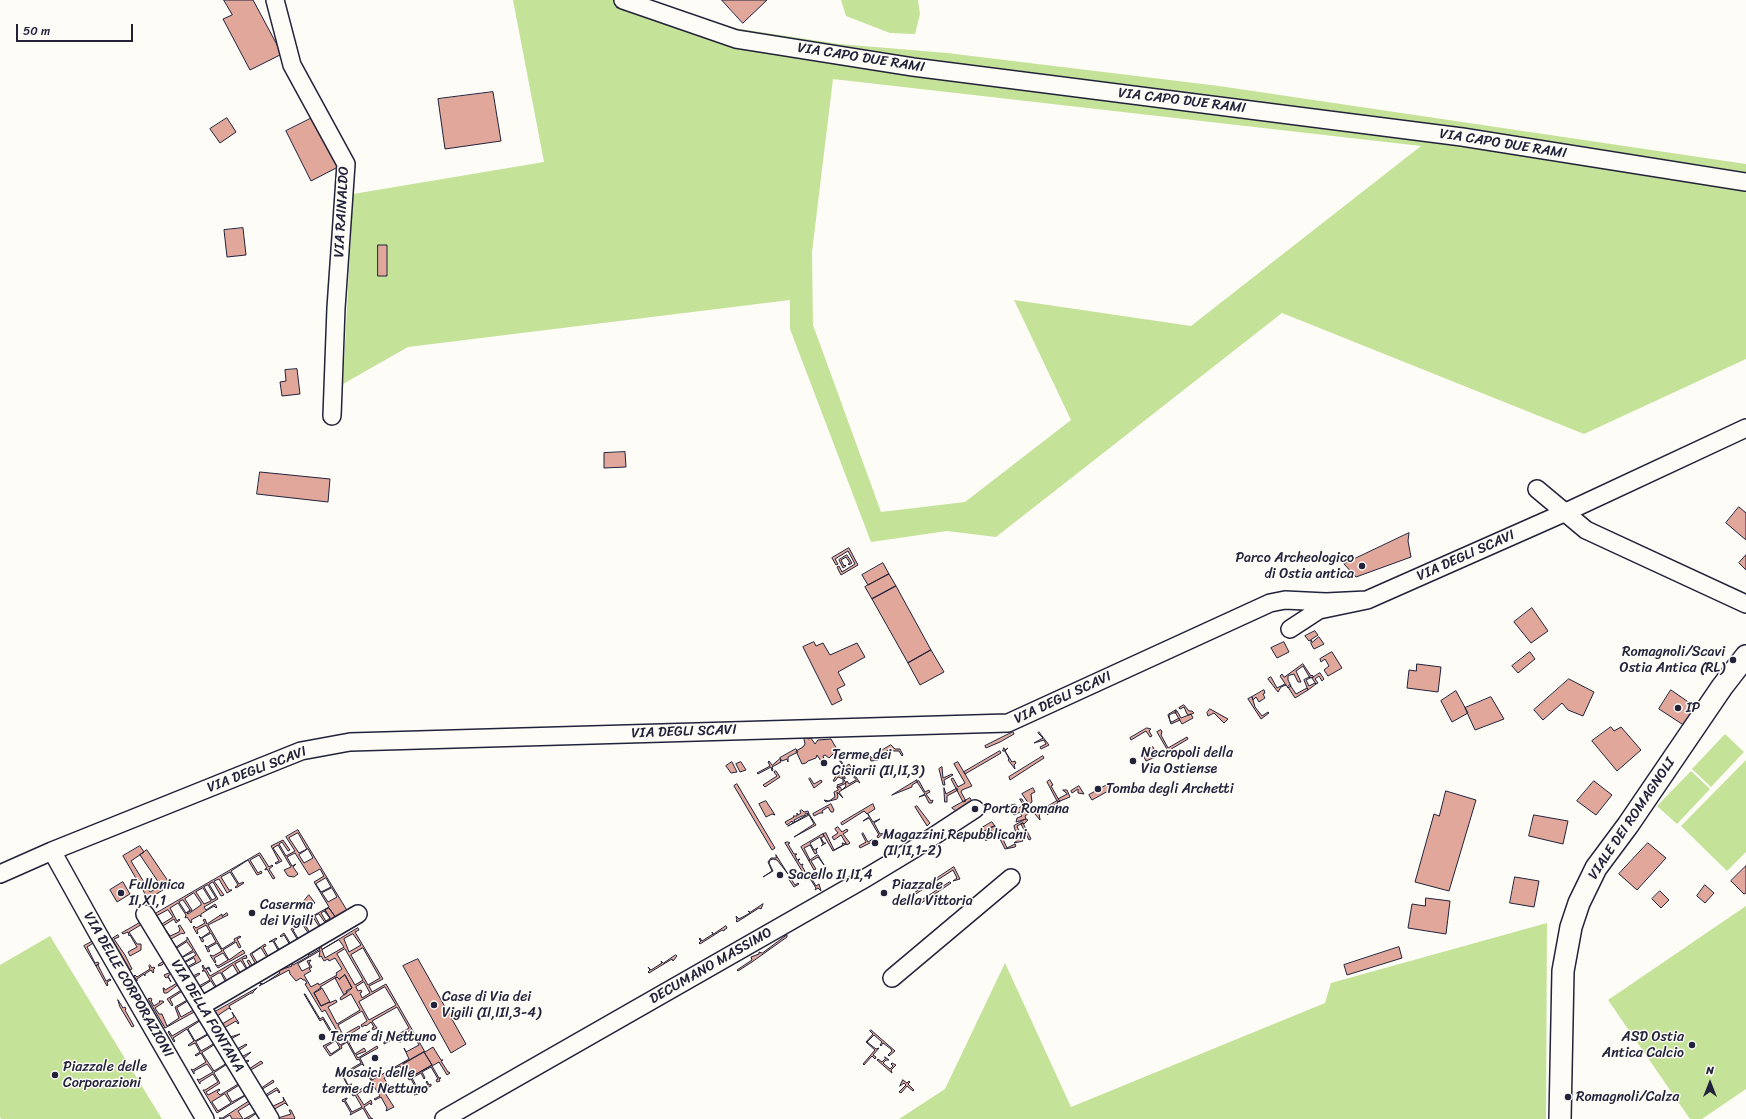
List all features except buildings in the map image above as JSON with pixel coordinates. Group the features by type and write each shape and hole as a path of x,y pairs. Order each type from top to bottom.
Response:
{"main road":[{"name":"VIALE DEI ROMAGNOLI","path":"1560,1119 1563,971 1571,927 1579,903 1596,868 1628,825 1722,687 1746,656"}],"street":[{"name":"VIA RAINALDO","path":"275,0 292,65 346,164 336,308 332,416"},
{"name":"VIA CAPO DUE RAMI","path":"623,0 736,39 913,67 1462,137 1746,182"},
{"name":"VIA DEGLI SCAVI","path":"1290,629 1320,610 1367,600 1566,512 1746,428"},
{"path":"1537,489 1586,530 1746,604"},
{"name":"VIA DEGLI SCAVI","path":"0,874 52,851 301,751 350,742 1008,723 1270,603 1285,600 1326,602 1367,600"},
{"name":"DECUMANO MASSIMO","path":"444,1119 914,849 975,809"},
{"name":"VIA DELLE CORPORAZIONI","path":"52,851 205,1119"},
{"path":"892,978 1011,878"},
{"name":"VIA DELLA FONTANA","path":"145,914 270,1119"},
{"path":"202,1006 358,914"}],"green space":[{"path":"513,0 648,0 727,27 839,44 947,53 1219,86 1746,164 1746,359 1584,434 1282,313 996,537 947,531 871,542 790,329 790,300 408,347 343,384 353,194 544,162","holes":["833,79 1421,146 1191,326 1014,300 1071,420 965,502 881,512 813,325 812,252"]},
{"path":"841,0 918,0 920,14 915,34 890,33 846,16"},
{"path":"1725,734 1744,752 1711,787 1692,769"},
{"path":"1746,760 1746,852 1727,871 1681,826"},
{"path":"1691,771 1710,789 1677,824 1657,806"},
{"name":"ASD Ostia Antica Calcio","path":"1746,906 1746,1089 1702,1119 1690,1119 1608,1000"},
{"path":"1547,923 1546,1119 899,1119 945,1089 1005,963 1071,1107 1325,1003 1331,983"},
{"name":"Piazzale delle Corporazioni","path":"50,936 162,1119 1,1119 0,965"}],"place":[{"name":"Parco Archeologico di Ostia antica","path":"1362,566"},
{"name":"Romagnoli/Scavi Ostia Antica (RL)","path":"1733,660"},
{"name":"IP","path":"1678,708"},
{"name":"Necropoli della Via Ostiense","path":"1133,761"},
{"name":"Terme dei Cisiarii (II,II,3)","path":"824,763"},
{"name":"Tomba degli Archetti","path":"1098,789"},
{"name":"Porta Romana","path":"975,809"},
{"name":"Magazzini Repubblicani (II,II,1-2)","path":"875,843"},
{"name":"Sacello II,II,4","path":"780,875"},
{"name":"Fullonica II,XI,1","path":"121,893"},
{"name":"Piazzale della Vittoria","path":"884,893"},
{"name":"Caserma dei Vigili","path":"252,913"},
{"name":"Case di Via dei Vigili (II,III,3-4)","path":"434,1005"},
{"name":"Terme di Nettuno","path":"322,1037"},
{"name":"ASD Ostia Antica Calcio","path":"1692,1045"},
{"name":"Mosaici delle terme di Nettuno","path":"375,1058"},
{"name":"Piazzale delle Corporazioni","path":"55,1075"},
{"name":"Romagnoli/Calza","path":"1568,1097"}]}
